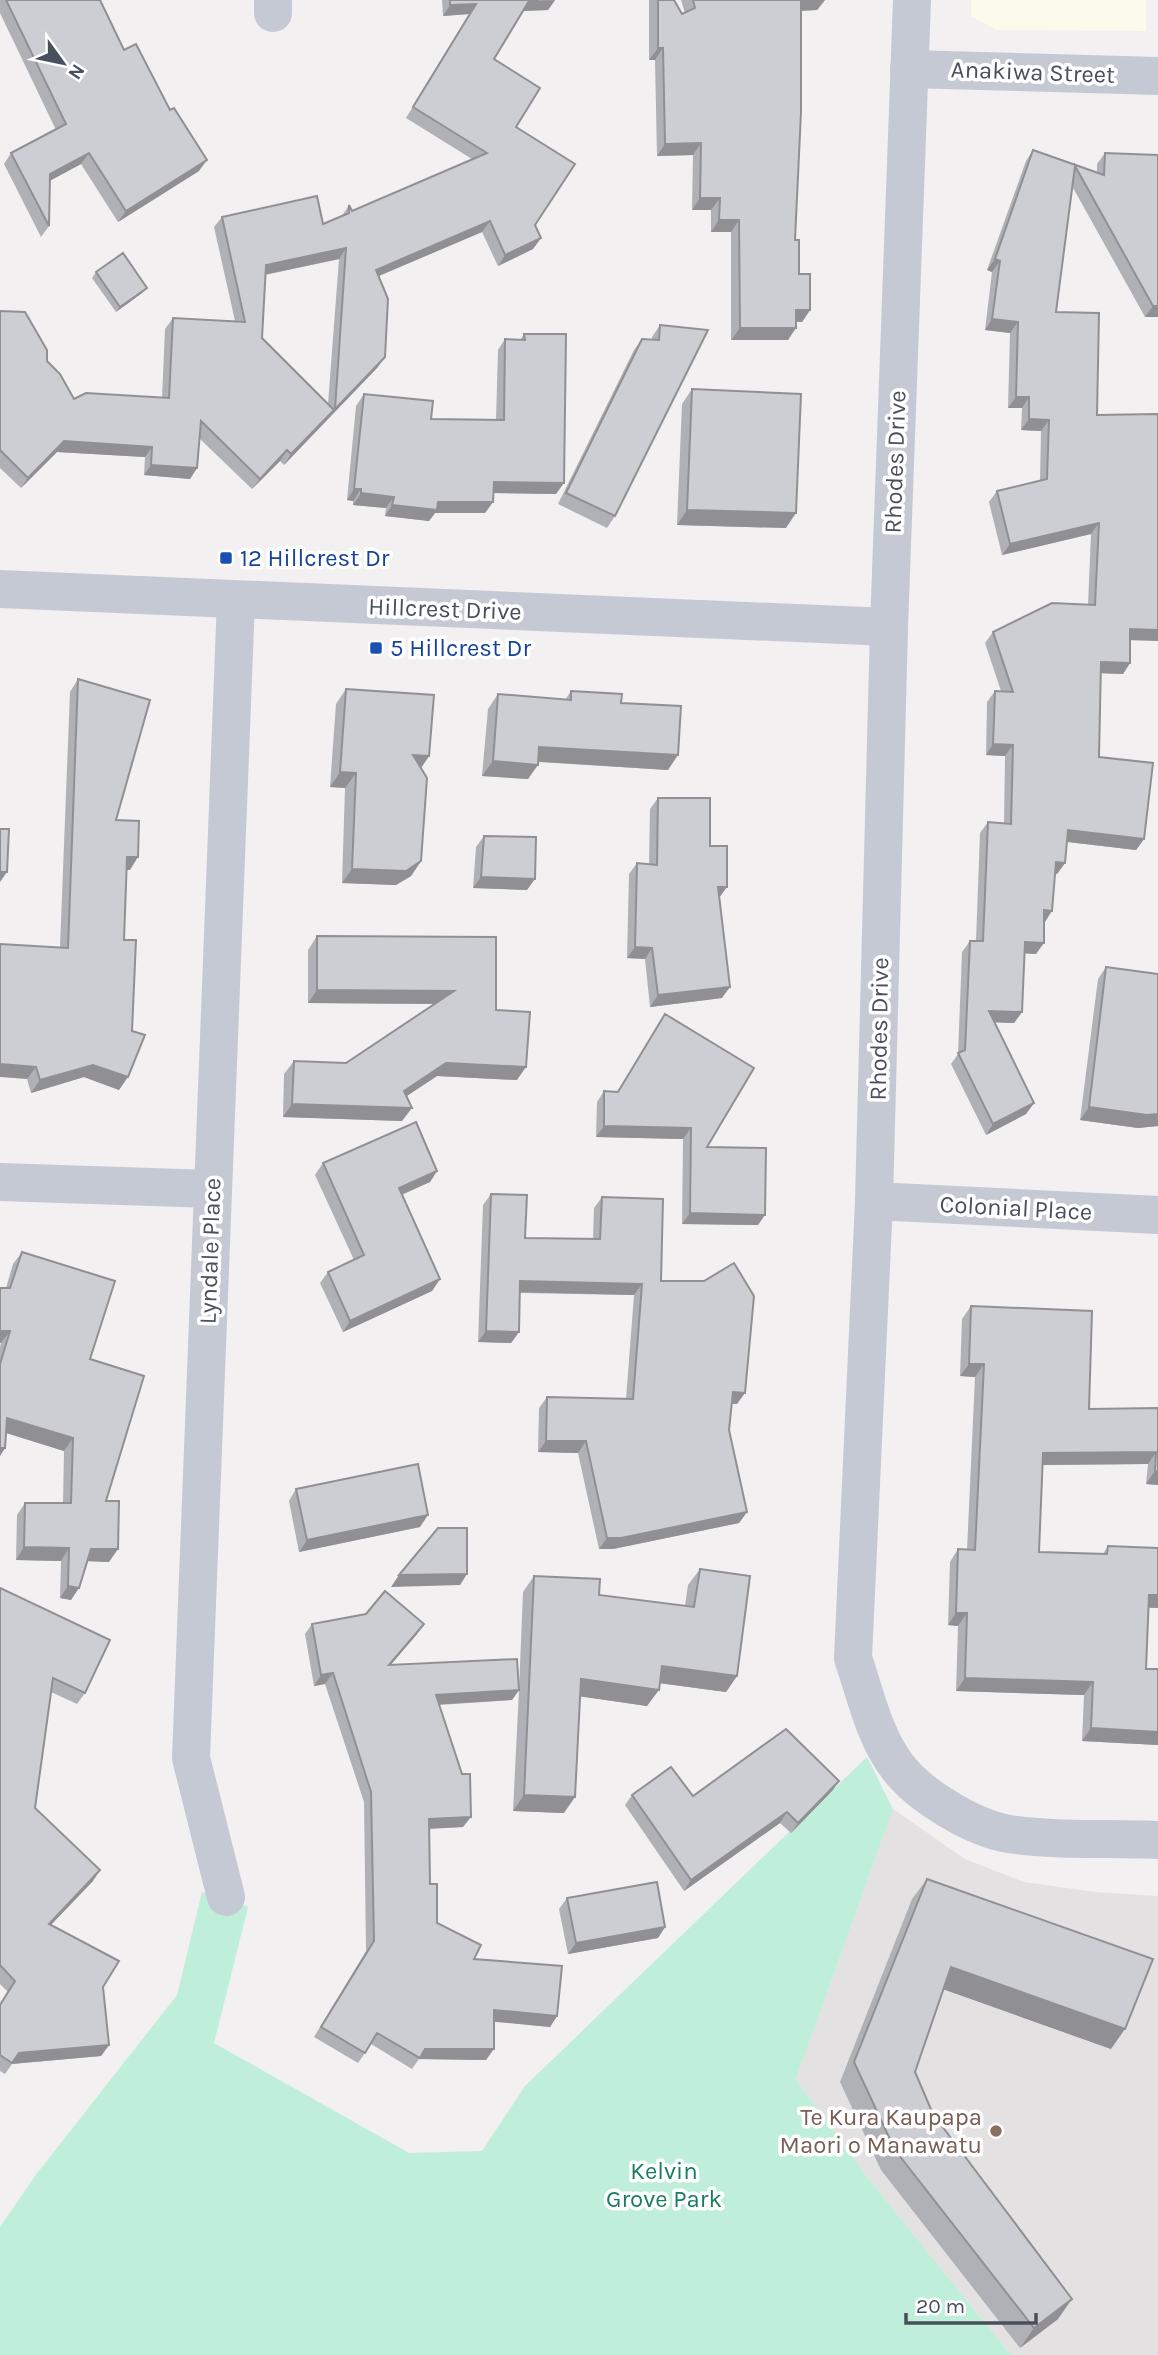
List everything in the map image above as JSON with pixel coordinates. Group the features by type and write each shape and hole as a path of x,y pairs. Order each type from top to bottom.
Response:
{"street":[{"name":"Rhodes Drive","path":"912,0 889,627 874,1201 853,1658 873,1718 895,1764 907,1778 952,1812 1007,1834 1158,1840"},
{"name":"Anakiwa Street","path":"909,69 1158,76"},
{"name":"Hillcrest Drive","path":"0,589 889,627"},
{"name":"Lyndale Place","path":"226,1897 191,1758 236,600"},
{"path":"0,1182 212,1189"},
{"name":"Colonial Place","path":"874,1201 1158,1214"}],"shaded area":[{"path":"971,0 1146,0 1146,31 996,30 971,16"},
{"name":"Te Kura Kaupapa Maori o Manawatu","path":"893,1809 965,1859 1024,1882 1095,1892 1158,1896 1158,2355 1011,2355 871,2182 796,2079"}],"green space":[{"name":"Kelvin Grove Park","path":"867,1757 893,1809 796,2079 871,2182 1011,2355 0,2355 0,2227 35,2176 177,1995 202,1892 248,1907 214,2043 409,2153 482,2151 525,2086"}],"building":[{"path":"6,0 100,0 124,50 136,44 170,110 174,108 207,160 126,211 89,153 50,174 49,226 11,153 66,124"},
{"path":"450,0 538,0 529,1 494,59 540,88 516,127 575,164 535,225 541,238 505,255 490,221 376,270 388,299 385,357 335,409 346,248 266,265 262,338 334,410 291,454 287,450 260,479 201,421 197,468 151,465 152,447 64,441 28,478 0,450 0,311 25,312 47,350 47,361 60,374 74,399 86,393 169,398 173,318 245,322 222,217 317,196 323,224 349,213 349,205 352,211 487,153 413,107 476,4 450,5"},
{"path":"658,0 674,0 682,14 695,8 693,0 801,0 801,112 795,240 799,240 799,274 810,274 810,310 796,310 796,328 740,328 739,220 719,220 720,198 700,198 701,143 665,144 663,48 658,48"},
{"path":"1033,150 1104,175 1105,153 1158,155 1158,306 1153,306 1075,166 1056,312 1099,313 1097,415 1158,414 1158,630 1130,629 1130,663 1101,662 1099,757 1153,763 1144,839 1068,830 1065,863 1056,862 1052,911 1044,910 1044,943 1025,942 1022,1012 989,1011 1034,1103 993,1124 958,1053 965,1050 970,941 983,941 988,822 1011,824 1013,745 993,744 995,691 1013,692 993,632 1052,603 1095,605 1099,523 1010,544 997,491 1047,479 1049,420 1029,419 1029,397 1016,397 1018,322 992,319 1000,261 995,259"},
{"path":"123,253 147,288 120,307 96,272"},
{"path":"660,325 708,330 615,516 566,493 642,339 659,340"},
{"path":"524,334 566,334 564,483 494,482 493,502 438,502 437,510 392,505 394,497 361,493 361,489 354,489 364,394 433,401 431,419 504,420 505,339 525,340"},
{"path":"692,389 801,394 796,513 687,510"},
{"path":"78,679 150,700 116,820 139,821 138,857 127,857 124,940 136,940 132,1031 145,1035 128,1077 93,1065 40,1080 36,1067 0,1064 0,944 68,948"},
{"path":"346,689 434,695 429,756 413,755 427,778 421,861 406,871 352,869 356,773 340,772"},
{"path":"571,691 622,694 621,703 681,706 678,755 539,747 538,765 493,761 498,694 571,700"},
{"path":"658,798 710,798 710,846 727,846 727,887 718,887 730,987 658,995 652,948 635,947 637,863 657,865"},
{"path":"0,829 9,829 7,872 0,872"},
{"path":"484,836 536,837 535,879 481,877"},
{"path":"317,936 496,937 496,1010 530,1012 526,1067 446,1063 404,1091 412,1108 292,1104 294,1061 346,1063 454,991 317,990"},
{"path":"1106,967 1158,974 1158,1114 1147,1115 1089,1107"},
{"path":"665,1014 754,1068 707,1147 766,1148 765,1215 690,1213 691,1128 604,1126 604,1091 618,1092"},
{"path":"416,1122 437,1171 399,1188 440,1279 350,1321 328,1272 364,1255 323,1163"},
{"path":"491,1194 527,1195 525,1238 600,1239 602,1197 663,1199 661,1281 704,1281 734,1263 754,1296 745,1393 733,1392 729,1430 747,1512 621,1538 607,1538 586,1441 546,1441 547,1397 633,1399 642,1284 520,1281 519,1332 486,1331"},
{"path":"22,1252 115,1281 90,1359 144,1376 106,1501 119,1501 118,1549 91,1549 79,1588 68,1586 69,1548 24,1547 25,1503 71,1503 73,1438 7,1418 5,1448 0,1448 0,1364 10,1331 0,1331 0,1288 10,1288"},
{"path":"971,1306 1092,1311 1089,1409 1158,1408 1158,1472 1155,1471 1156,1452 1043,1453 1039,1552 1107,1554 1108,1546 1158,1548 1158,1595 1149,1595 1146,1669 1158,1669 1158,1732 1091,1728 1093,1682 965,1678 967,1613 956,1613 958,1549 975,1550 984,1364 969,1364"},
{"path":"418,1464 428,1515 307,1540 296,1489"},
{"path":"438,1528 467,1528 467,1574 399,1575"},
{"path":"700,1569 750,1576 737,1676 662,1666 659,1690 581,1679 575,1797 524,1795 534,1576 600,1579 599,1595 694,1607"},
{"path":"0,1588 110,1640 85,1693 53,1678 35,1808 100,1870 49,1924 119,1961 103,1987 109,2045 19,2053 12,2063 0,2055 0,2005 15,1981 0,1965"},
{"path":"385,1591 424,1624 389,1665 517,1659 519,1690 436,1695 462,1774 470,1774 471,1817 429,1819 430,1884 437,1884 437,1923 481,1945 474,1959 562,1966 557,2016 494,2010 494,2049 425,2049 420,2058 377,2033 365,2053 321,2027 374,1941 371,1792 333,1673 321,1675 312,1624 366,1614"},
{"path":"786,1729 839,1781 798,1823 787,1812 691,1880 632,1795 671,1767 693,1796"},
{"path":"927,1879 1153,1959 1125,2029 951,1967 915,2072 933,2114 1072,2299 1034,2328 895,2150 854,2062"},
{"path":"657,1882 665,1927 576,1943 567,1898"}],"place":[{"name":"12 Hillcrest Dr","path":"226,558"},
{"name":"5 Hillcrest Dr","path":"376,648"},
{"name":"Te Kura Kaupapa Maori o Manawatu","path":"996,2131"}]}
